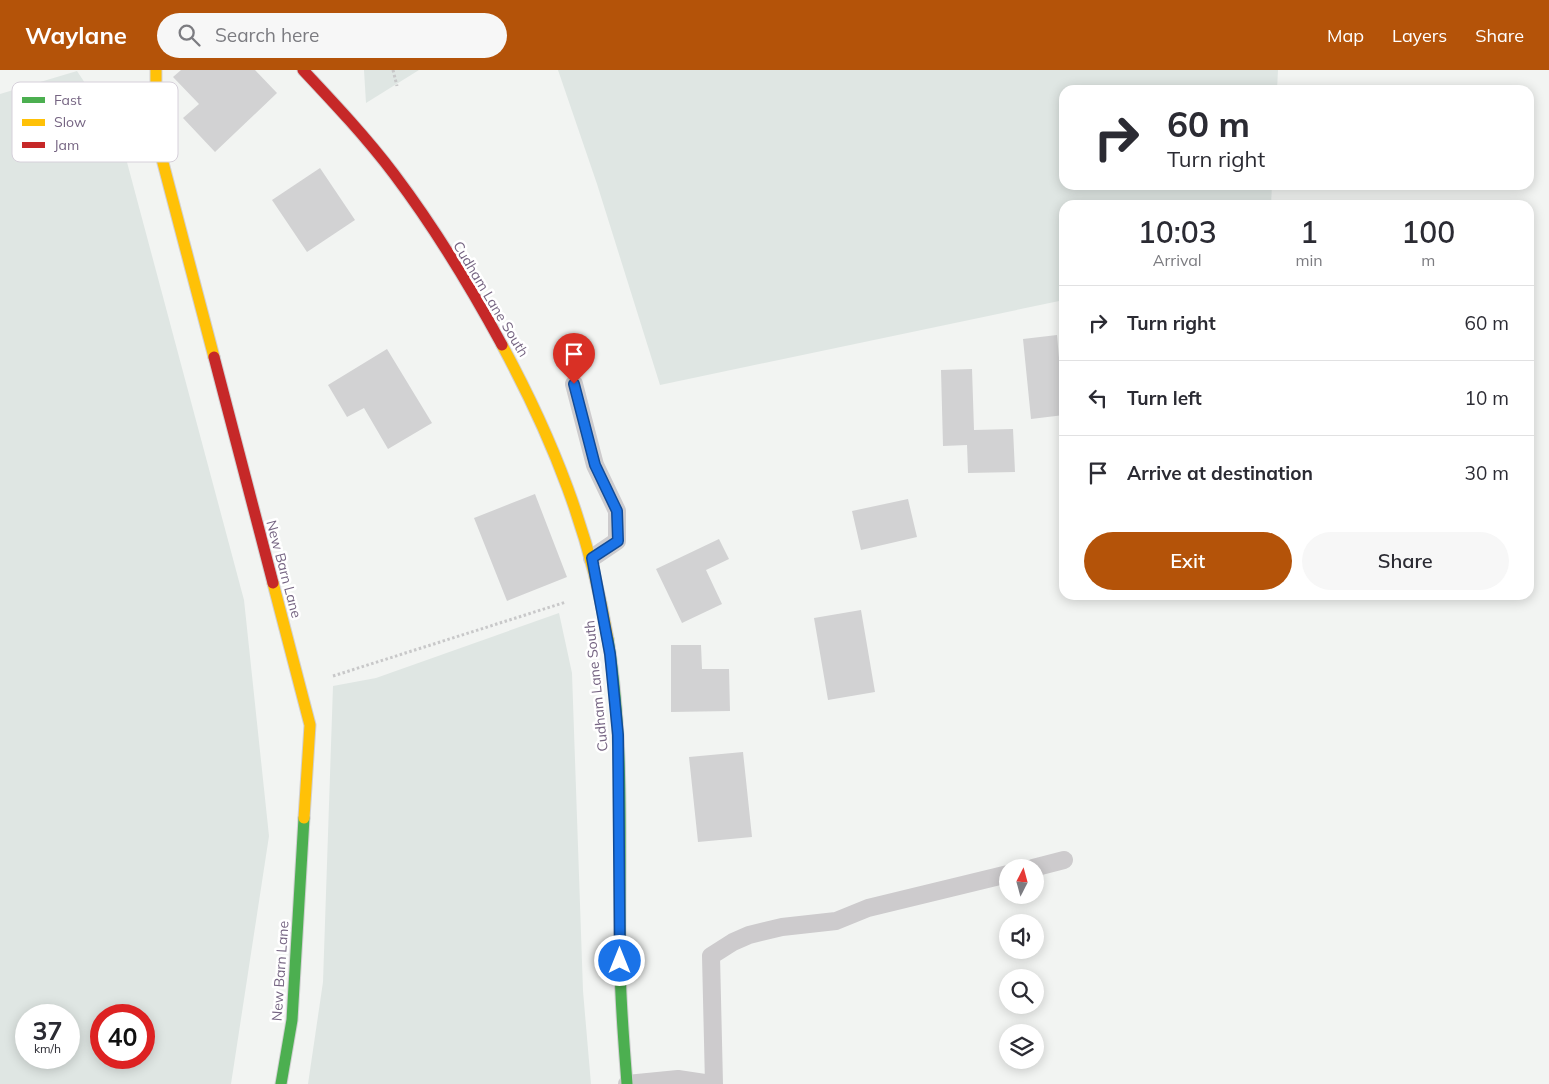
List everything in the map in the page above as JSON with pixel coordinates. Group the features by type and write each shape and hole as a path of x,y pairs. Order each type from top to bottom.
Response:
{"street":[{"name":"Cudham Lane South","path":"303,70 360,133 395,176 450,257 501,342 538,412 561,466 592,558 600,592 610,654 618,735 620,961 627,1084"},
{"name":"New Barn Lane","path":"163,162 310,725 292,1020 281,1084"}],"lane":[{"path":"574,384 595,465 617,511 618,541 592,558"},
{"path":"1044,865 1064,860"},
{"path":"627,1084 678,1079 712,1084 711,956 733,942 749,935 782,927 836,921 868,908 999,876"}],"path":[{"path":"393,70 397,86"},
{"path":"299,687 600,592"}],"shaded area":[{"path":"364,70 419,70 366,103"},
{"path":"558,70 1278,70 1277,85 1059,85 1059,190 1272,190 1271,200 1059,200 1059,301 660,385 597,184"},
{"path":"77,71 84,82 40,82"},
{"path":"12,90 12,162 127,162 244,600 269,836 231,1084 0,1084 0,94"},
{"path":"559,613 572,673 583,991 591,1084 308,1084 323,982 333,686 376,678"}],"building":[{"path":"181,70 255,70 277,93 215,152 183,118 199,104 173,77"},
{"path":"320,168 355,220 307,252 272,200"},
{"path":"1057,335 1059,416 1031,419 1023,339"},
{"path":"387,349 432,423 388,449 364,408 347,417 328,385"},
{"path":"972,369 974,430 1013,429 1015,472 968,473 967,445 943,446 941,370"},
{"path":"535,494 567,577 507,601 474,518"},
{"path":"908,499 917,537 861,550 852,511"},
{"path":"719,539 729,559 706,570 722,604 682,623 656,569"},
{"path":"861,610 875,692 828,700 814,618"},
{"path":"671,645 701,645 702,669 729,669 730,711 671,712"},
{"path":"743,752 752,837 698,842 689,757"}],"traffic: fast":[{"path":"608,639 617,718 619,758 620,974 627,1084"},
{"path":"281,1084 292,1020 304,818"}],"traffic: slow":[{"path":"156,70 156,82"},
{"path":"163,162 214,357"},
{"path":"502,345 538,416 567,487 591,562 608,639"},
{"path":"273,583 310,725 304,818"}],"traffic: jam":[{"path":"303,70 361,134 409,194 451,257 502,345"},
{"path":"214,357 273,583"}],"route":[{"path":"574,384 595,465 617,511 618,541 592,558 600,592 610,654 618,735 620,961"}]}
